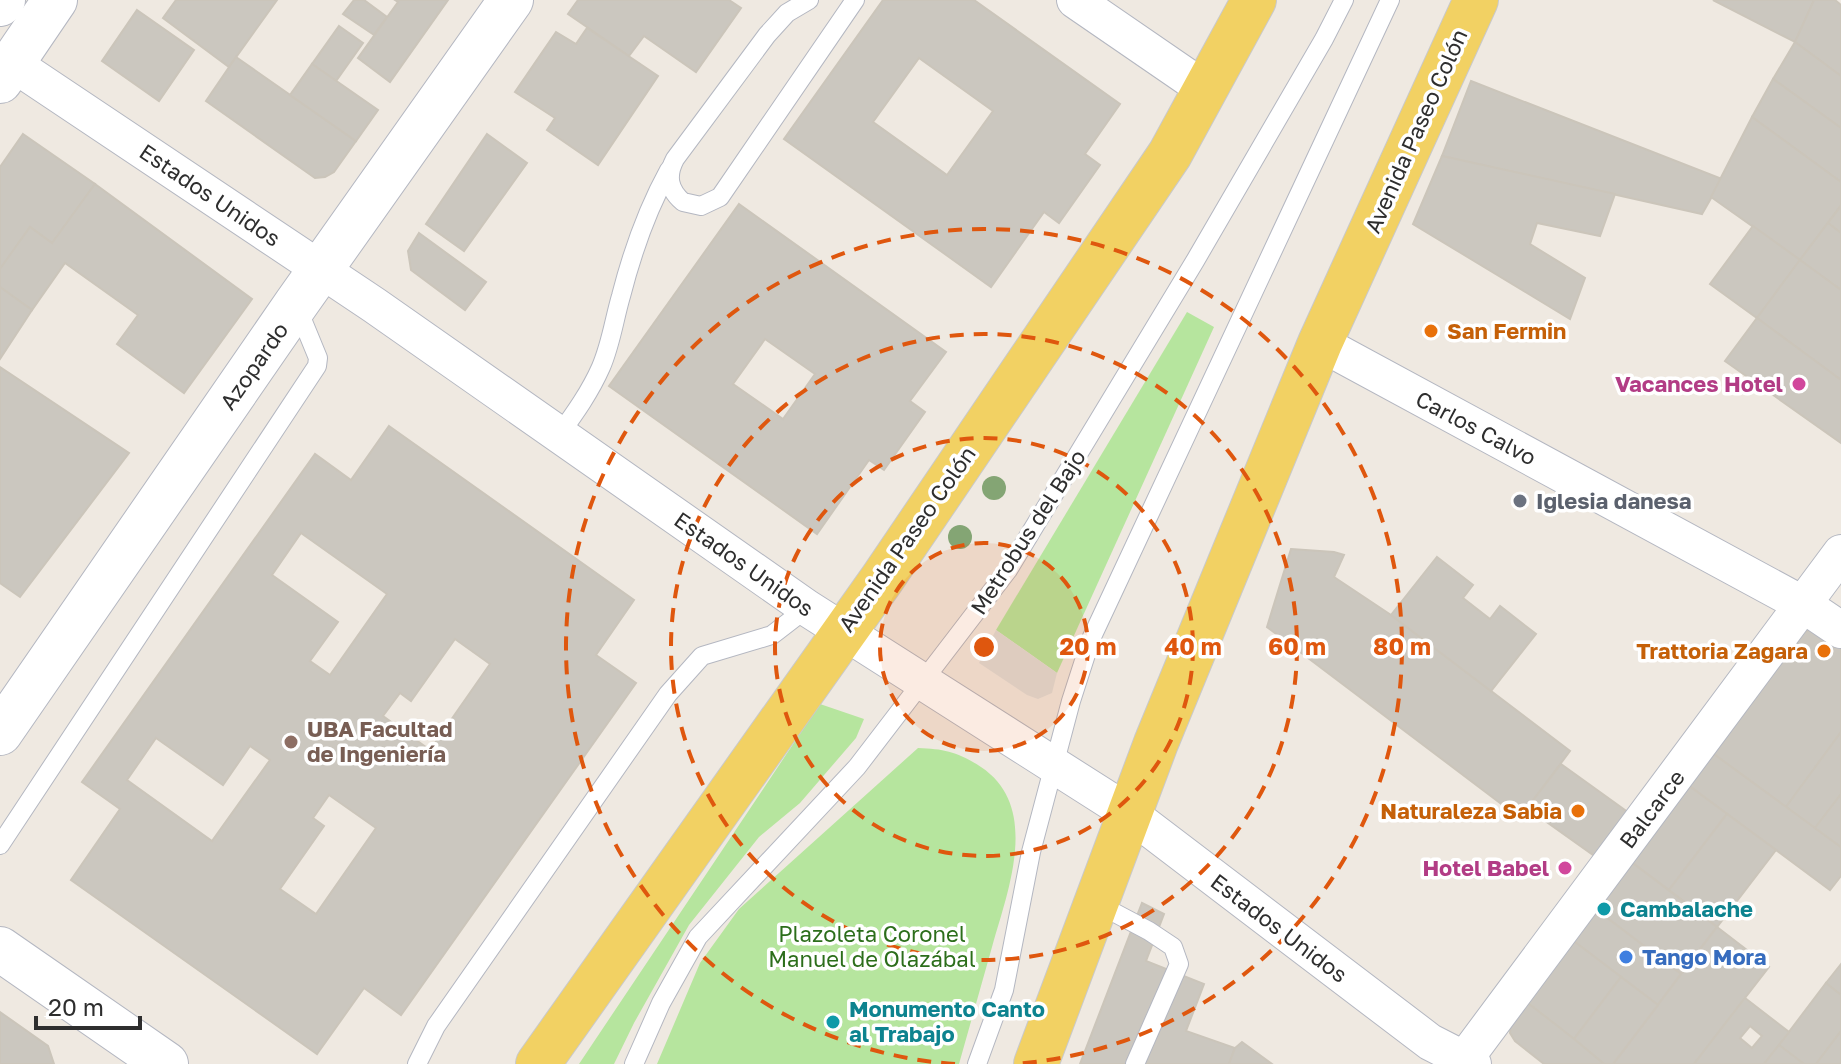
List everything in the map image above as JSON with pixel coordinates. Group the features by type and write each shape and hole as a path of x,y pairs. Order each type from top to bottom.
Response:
{"main road":[{"name":"Avenida Paseo Colón","path":"538,1064 843,632 1170,154 1254,0"},
{"name":"Avenida Paseo Colón","path":"1036,1064 1098,904 1129,813 1320,343 1476,0"}],"street":[{"path":"4,66 55,0"},
{"name":"Azopardo","path":"0,733 296,304 511,0"},
{"path":"1075,0 1206,90"},
{"name":"Estados Unidos","path":"4,66 321,269 843,632 1129,813 1430,1042 1467,1062"},
{"name":"Carlos Calvo","path":"1320,343 1804,605 1841,630"},
{"name":"Balcarce","path":"1467,1062 1841,553"},
{"path":"0,949 166,1064"}],"lane":[{"path":"559,435 581,405 601,367 649,211 671,167 767,35 787,13 809,0"},
{"path":"671,167 670,185 683,202 701,206 720,197 855,0"},
{"name":"Metrobus del Bajo","path":"634,1064 661,1003 698,937 857,767 1008,570 1195,261 1344,0"},
{"path":"977,1064 1004,990 1031,852 1071,701 1091,639 1390,0"},
{"path":"0,845 317,366 318,358 296,304"},
{"path":"417,1064 436,1026 668,694 702,656 772,635 807,608"},
{"path":"1098,904 1173,947 1179,964 1135,1064"}],"green space":[{"path":"1187,312 1214,327 1057,673 996,630"},
{"path":"820,704 864,719 856,738 800,803 759,837 689,925 614,1064 579,1064"},
{"name":"Plazoleta Coronel Manuel de Olazábal","path":"918,748 951,752 981,767 999,784 1010,804 1015,827 1011,876 959,1064 657,1064 700,963 739,909"}],"shaded area":[{"path":"996,630 1057,673 1052,693 1038,699 1027,695 979,663"}],"building":[{"path":"176,0 277,0 229,67 163,18"},
{"path":"354,0 364,0 387,17 374,35 343,14"},
{"path":"395,0 448,0 390,82 358,58 398,2"},
{"path":"578,0 729,0 741,8 696,72 644,36 629,56 568,14"},
{"path":"883,0 974,0 1120,104 1085,154 1100,165 1059,223 1044,212 991,287 784,139","holes":["919,58 993,111 947,175 873,122"]},
{"path":"1713,0 1814,0 1795,42"},
{"path":"1814,0 1835,0 1841,5 1841,76 1795,42"},
{"path":"137,10 194,50 159,101 102,61"},
{"path":"339,26 363,43 336,81 312,64"},
{"path":"587,28 658,76 598,165 547,130 555,118 515,92 556,32 576,44"},
{"path":"1795,42 1841,76 1841,128 1773,79"},
{"path":"236,57 356,141 334,172 315,178 206,101"},
{"path":"312,64 378,110 356,141 290,95"},
{"path":"1773,79 1841,128 1841,182 1752,117"},
{"path":"1471,81 1722,179 1702,214 1442,156"},
{"path":"1752,117 1841,182 1841,205 1800,260 1711,197"},
{"path":"23,134 95,184 52,243 30,227 0,269 0,167"},
{"path":"487,134 527,163 464,251 426,224"},
{"path":"1442,156 1615,194 1600,236 1537,223 1530,244 1585,278 1570,319 1413,224"},
{"path":"95,184 252,299 184,393 117,344 138,315 65,263 32,310 0,287 0,269 30,227 52,243"},
{"path":"739,204 946,352 910,401 925,412 884,470 869,460 817,534 609,386","holes":["765,339 815,374 783,419 733,384"]},
{"path":"1841,206 1841,233 1828,223"},
{"path":"1828,223 1841,233 1841,290 1800,260"},
{"path":"1753,226 1800,260 1757,318 1710,284"},
{"path":"419,233 486,282 465,310 411,270 408,251"},
{"path":"1800,260 1841,290 1841,380 1757,318"},
{"path":"0,287 32,310 0,359"},
{"name":"Vacances Hotel","path":"1757,318 1841,380 1841,443 1725,361"},
{"path":"0,367 129,453 20,597 0,583"},
{"name":"UBA Facultad de Ingeniería","path":"389,426 634,600 596,655 636,683 401,1015 364,988 317,1054 71,880 120,809 82,782 315,454 351,480","holes":["301,533 387,594 330,675 310,661 338,622 272,575","455,639 490,664 430,750 383,716 400,693 411,701","156,738 223,785 250,746 270,760 212,841 127,780","329,795 376,828 316,914 280,889 324,826 313,818"]},
{"path":"1291,549 1344,555 1334,577 1391,615 1570,751 1520,818 1267,627"},
{"path":"1437,557 1473,585 1463,598 1490,619 1500,606 1536,634 1491,691 1391,615"},
{"path":"1809,630 1841,648 1841,732 1786,807 1711,752 1800,635"},
{"path":"1841,732 1841,794 1815,828 1786,807"},
{"path":"1711,752 1841,847 1841,876 1830,890 1688,785"},
{"name":"Naturaleza Sabia","path":"1561,764 1629,813 1596,857 1527,808"},
{"path":"1688,785 1727,814 1669,890 1630,861"},
{"path":"1841,794 1841,847 1815,828"},
{"path":"1727,814 1776,850 1717,927 1669,890"},
{"path":"1630,861 1717,927 1681,974 1594,908"},
{"path":"1142,903 1164,914 1146,961 1204,984 1186,1031 1235,1048 1229,1064 1080,1064"},
{"name":"Tango Mora","path":"1594,908 1681,974 1658,1005 1571,939"},
{"path":"1717,927 1769,967 1694,1064 1613,1064"},
{"path":"1571,939 1621,977 1574,1039 1524,1000"},
{"path":"1841,964 1841,995 1826,983"},
{"path":"1621,977 1658,1005 1613,1064 1604,1064 1574,1039"},
{"path":"1826,983 1841,995 1841,1031 1816,1064 1804,1064 1779,1045"},
{"path":"1745,998 1789,1032 1764,1064 1694,1064","holes":["1750,1026 1762,1036 1752,1048 1740,1038"]},
{"path":"1524,1000 1604,1064 1544,1064 1515,1041 1510,1033 1511,1023"},
{"path":"0,1012 48,1046 54,1064 0,1064"},
{"path":"1841,1031 1841,1064 1816,1064"},
{"path":"1242,1042 1272,1064 1229,1064 1235,1048"},
{"path":"1779,1045 1804,1064 1764,1064"}],"place":[{"name":"San Fermin","path":"1431,331"},
{"name":"Vacances Hotel","path":"1799,384"},
{"name":"Iglesia danesa","path":"1520,501"},
{"name":"Trattoria Zagara","path":"1824,651"},
{"name":"UBA Facultad de Ingeniería","path":"291,742"},
{"name":"Naturaleza Sabia","path":"1578,811"},
{"name":"Hotel Babel","path":"1565,868"},
{"name":"Cambalache","path":"1604,909"},
{"name":"Tango Mora","path":"1626,957"},
{"name":"Monumento Canto al Trabajo","path":"833,1022"}]}
